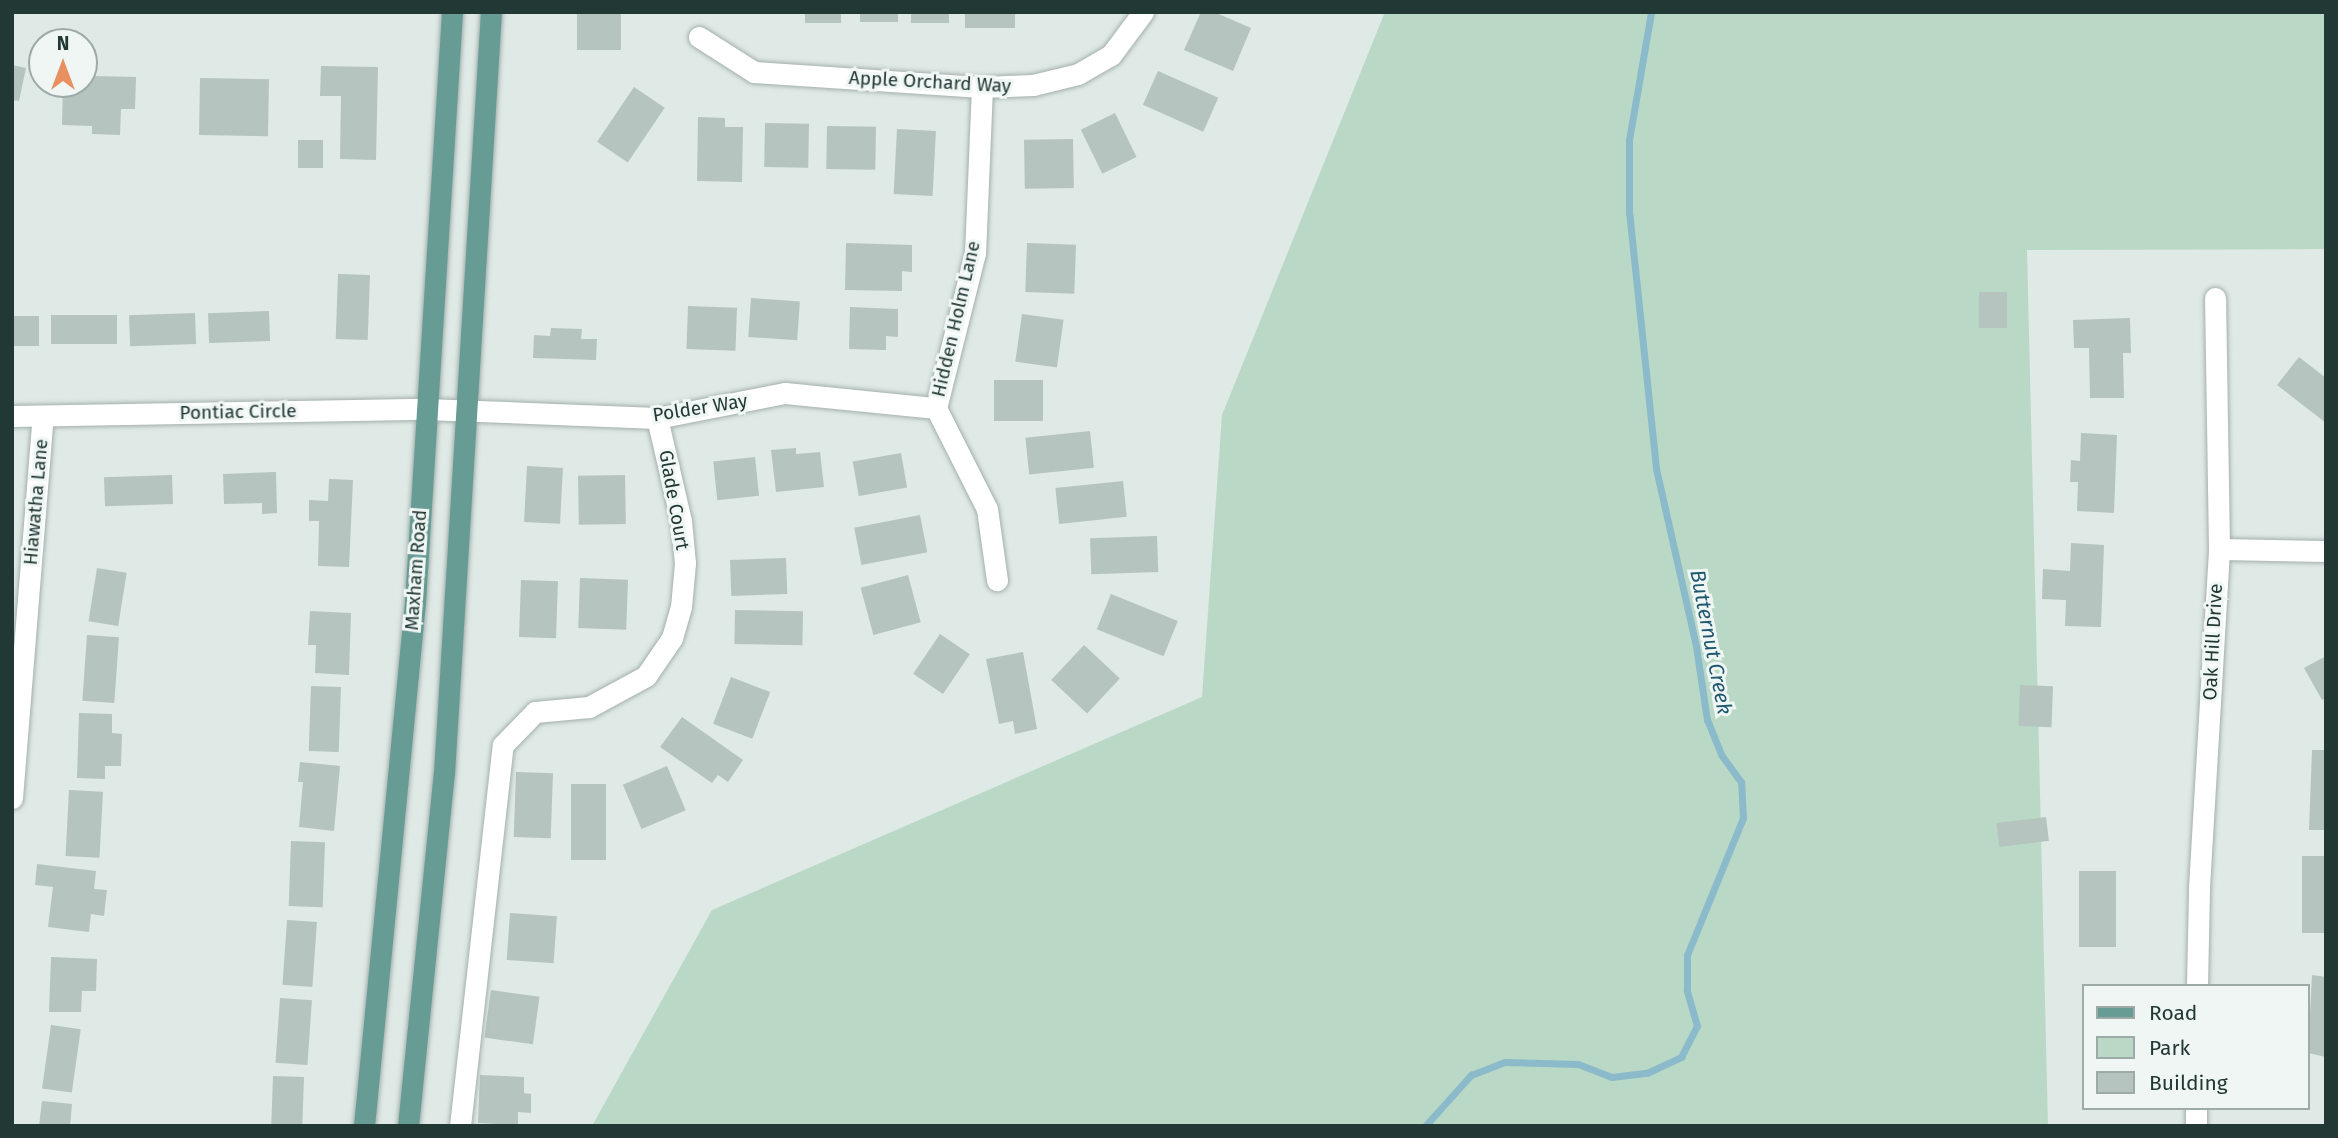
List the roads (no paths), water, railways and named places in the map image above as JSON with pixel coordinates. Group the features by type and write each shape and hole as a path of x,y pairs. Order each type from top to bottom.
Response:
{"main road":[{"name":"Maxham Road","path":"364,1126 415,602 452,12"},
{"name":"Maxham Road","path":"408,1126 444,773 464,409 491,12"}],"street":[{"name":"Apple Orchard Way","path":"699,37 754,72 982,87 1033,85 1078,74 1111,55 1143,12"},
{"name":"Hidden Holm Lane","path":"982,87 975,253 936,408 987,509 998,580"},
{"name":"Oak Hill Drive","path":"2197,984 2199,887 2219,549 2215,299"},
{"name":"Polder Way","path":"464,409 657,418 785,393 936,408"},
{"name":"Pontiac Circle","path":"12,416 464,409"},
{"name":"Hiawatha Lane","path":"12,798 43,416"},
{"name":"Glade Court","path":"460,1126 503,745 536,712 589,707 646,676 672,638 681,607 685,563 681,521 657,418"},
{"path":"2219,549 2326,551"}],"waterway":[{"name":"Butternut Creek","path":"1425,1126 1471,1075 1505,1062 1578,1064 1612,1077 1647,1073 1681,1057 1697,1026 1687,990 1687,955 1743,818 1741,782 1721,754 1707,720 1696,646 1656,468 1629,213 1629,140 1651,12"}]}
